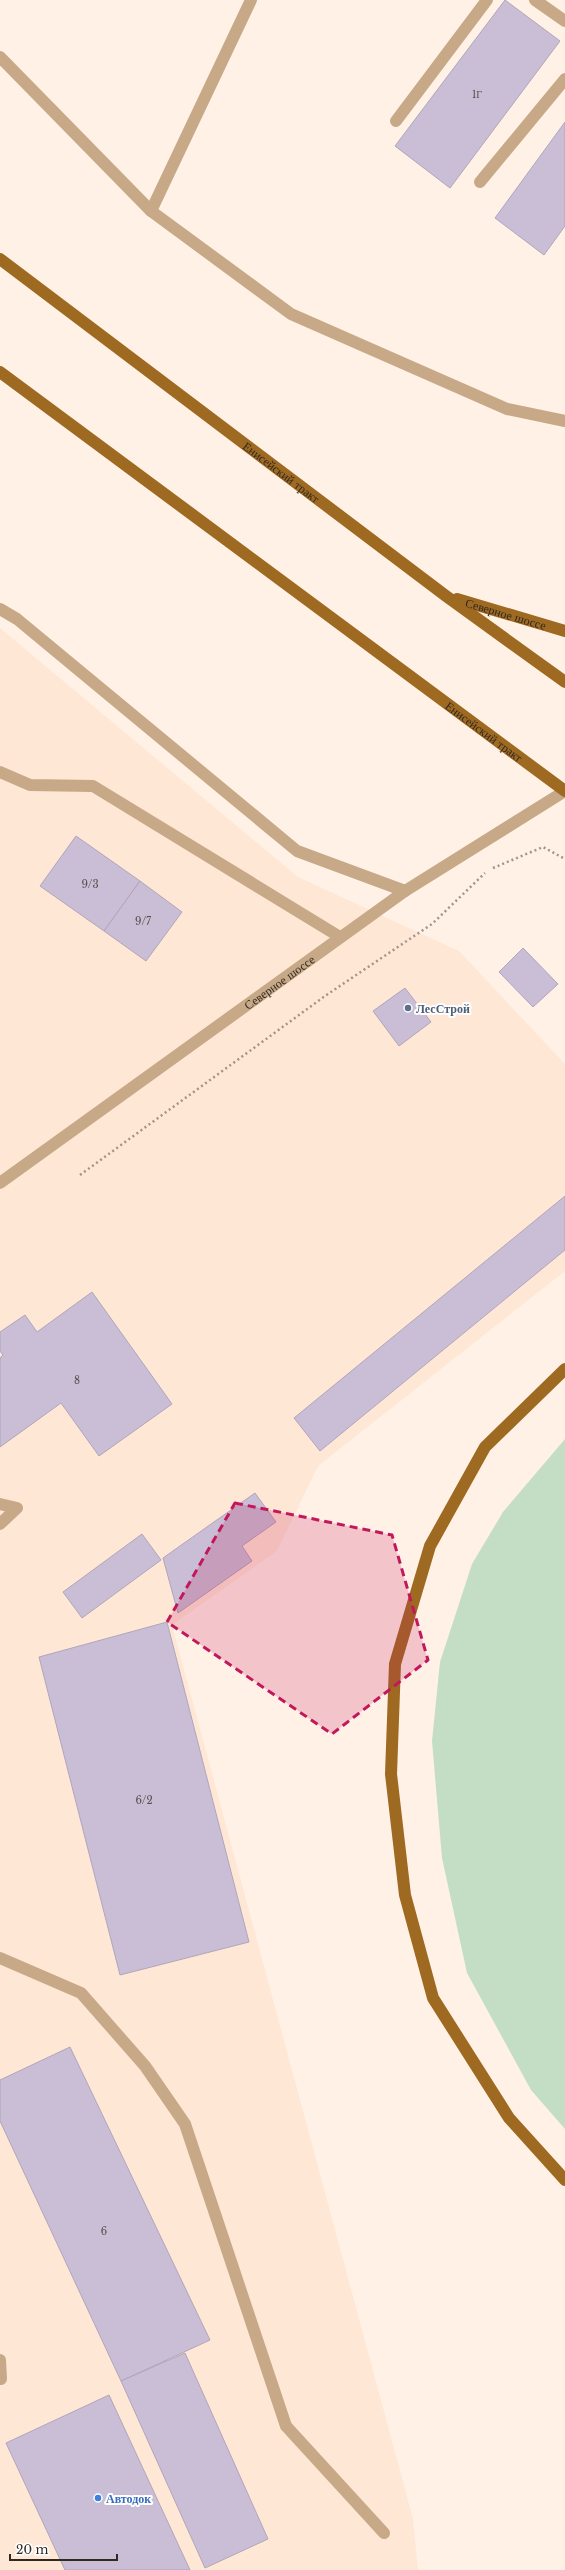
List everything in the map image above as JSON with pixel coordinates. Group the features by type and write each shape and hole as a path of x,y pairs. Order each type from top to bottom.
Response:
{"main road":[{"name":"Енисейский тракт","path":"0,259 446,596 565,682"},
{"name":"Енисейский тракт","path":"0,372 565,791"},
{"name":"Северное шоссе","path":"446,596 565,631"},
{"path":"565,1369 485,1447 430,1546 394,1664 391,1774 405,1895 433,1998 509,2118 565,2180"}],"street":[{"path":"151,211 251,0"},
{"path":"396,121 487,0"},
{"path":"535,0 565,21"},
{"path":"0,58 151,211 291,314 507,409 565,421"},
{"path":"480,182 565,79"},
{"path":"0,609 17,619 297,851 405,891"},
{"path":"0,772 30,785 94,786 340,936"},
{"name":"Северное шоссе","path":"0,1183 340,936 405,891 565,791"},
{"path":"0,1504 16,1508 0,1524"},
{"path":"0,1958 81,1994 145,2066 180,2118 187,2132 286,2426 384,2533"},
{"path":"0,2360 1,2379"}],"path":[{"path":"80,1175 325,996 432,924 488,870 542,847 565,859"}],"highlighted area":[{"path":"235,1503 392,1535 428,1660 332,1734 167,1622"}],"shaded area":[{"path":"0,628 298,877 459,951 565,1064 565,1271 318,1466 277,1551 172,1625 413,2519 418,2570 0,2570"}],"green space":[{"path":"565,1439 565,2129 531,2090 467,1973 442,1858 432,1741 440,1662 472,1564 503,1512"}],"building":[{"path":"505,0 560,41 450,188 395,146"},
{"path":"565,122 565,226 544,255 495,218"},
{"path":"76,836 140,881 104,931 40,886"},
{"path":"140,881 182,912 146,961 104,931"},
{"path":"523,948 558,984 533,1007 499,972"},
{"path":"405,988 431,1022 399,1046 373,1011"},
{"path":"565,1196 565,1250 320,1451 294,1418"},
{"path":"92,1292 172,1404 99,1456 61,1403 0,1447 0,1358 3,1355 0,1351 0,1332 25,1315 37,1332"},
{"path":"255,1493 276,1522 242,1546 252,1561 178,1613 163,1558"},
{"path":"142,1534 161,1560 82,1618 63,1592"},
{"path":"167,1622 249,1942 120,1975 39,1657"},
{"path":"70,2047 210,2340 121,2381 0,2121 0,2080"},
{"path":"185,2353 268,2539 205,2568 121,2381"},
{"path":"109,2395 190,2570 65,2570 6,2443"}],"place":[{"name":"ЛесСтрой","path":"408,1008"},
{"name":"Автодок","path":"98,2498"}]}
